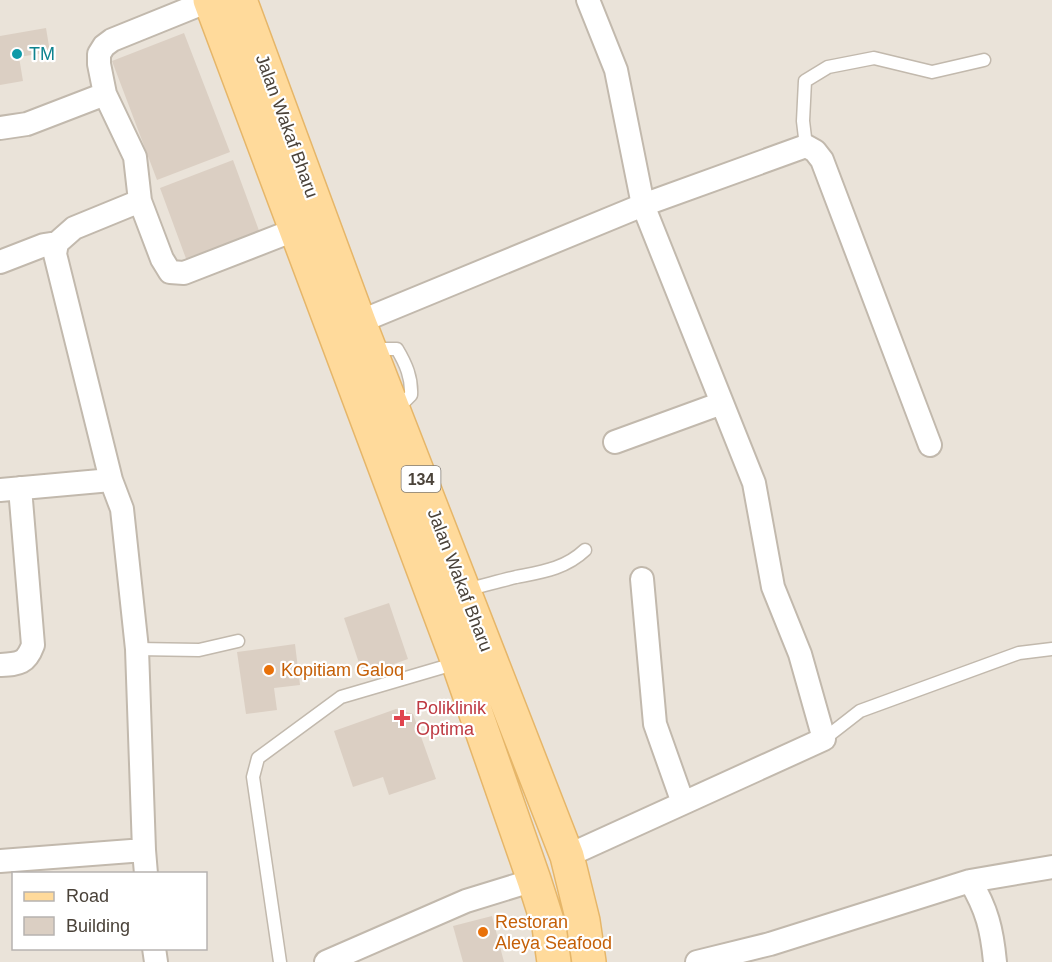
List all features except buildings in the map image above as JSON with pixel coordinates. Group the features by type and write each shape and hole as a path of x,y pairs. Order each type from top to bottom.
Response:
{"main road":[{"name":"Jalan Wakaf Bharu","path":"211,0 458,662 534,880 549,927 555,962"},
{"name":"Jalan Wakaf Bharu","path":"240,0 365,335 567,856 583,921 589,962"}],"street":[{"path":"211,0 112,40 99,54 105,94 135,157 140,201 162,259 170,272 184,273 297,230"},
{"path":"567,856 824,739 800,654 772,587 754,483 643,205 616,70 588,0"},
{"path":"0,128 27,124 105,94"},
{"path":"365,335 643,205 806,146 815,151 822,160 930,445"},
{"path":"0,262 44,245 57,243 82,224 140,201"},
{"path":"57,243 56,264 111,480 122,509 137,649 146,872"},
{"path":"615,442 722,403"},
{"path":"0,665 20,663 29,657 33,645 10,489 111,480"},
{"path":"642,579 655,723 683,803"},
{"path":"0,861 144,850"},
{"path":"697,962 772,953 970,881 1052,867"},
{"path":"326,962 466,901 534,880"},
{"path":"970,881 983,903 992,932 995,962"}],"lane":[{"path":"806,146 803,98 805,81 828,67 874,58 932,72 984,60"},
{"path":"464,590 550,571 577,558 585,550"},
{"path":"137,649 199,650 238,641"},
{"path":"824,739 860,711 1019,653 1052,649"},
{"path":"280,962 253,777 258,758 340,697 458,662"}],"shaded area":[{"path":"0,0 1052,0 1052,962 0,962"}],"place":[{"name":"TM","path":"17,54"},
{"name":"Kopitiam Galoq","path":"269,670"},
{"name":"Poliklinik Optima","path":"402,718"},
{"name":"Restoran Aleya Seafood","path":"483,932"}]}
